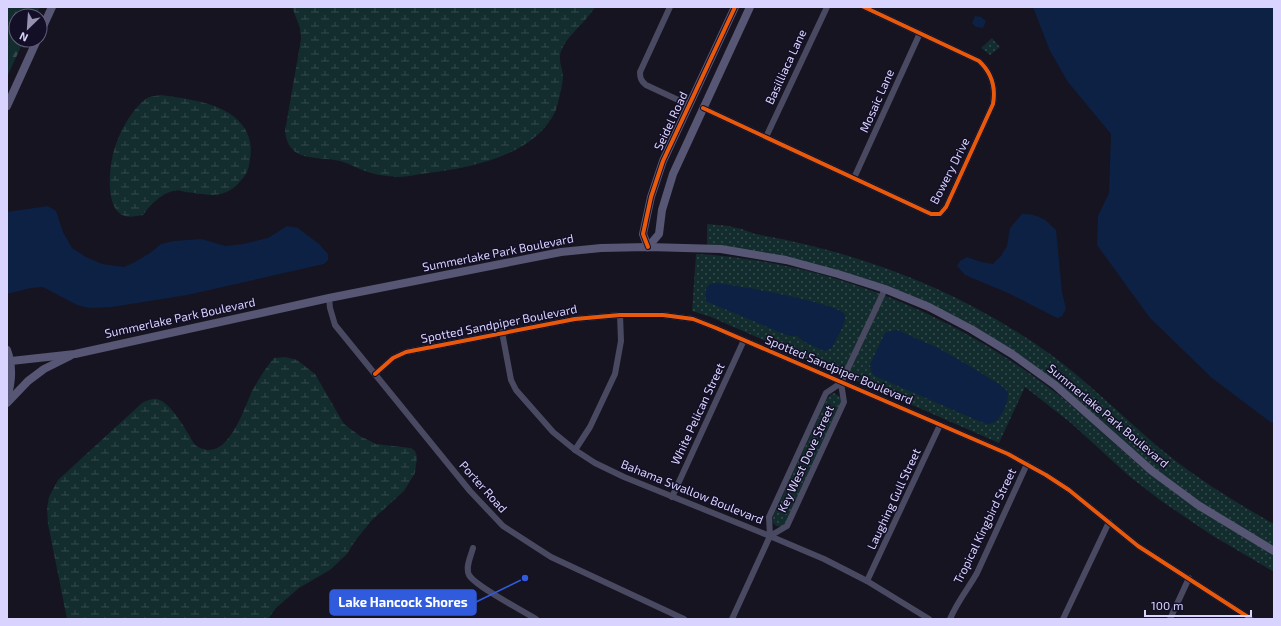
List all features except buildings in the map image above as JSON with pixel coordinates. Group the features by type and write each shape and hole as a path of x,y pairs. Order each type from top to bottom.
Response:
{"main road":[{"name":"Seidel Road","path":"648,247 643,234 654,185 689,104 735,7"},
{"name":"Seidel Road","path":"648,247 658,234 662,210 673,174 750,7"},
{"path":"7,106 33,48"},
{"name":"Summerlake Park Boulevard","path":"9,361 75,354 329,298 560,252 601,248 648,247 721,249 786,260 885,289 929,307 971,329 1012,354 1055,385 1152,471 1198,505 1274,551"},
{"path":"7,350 12,371 7,398"},
{"path":"7,403 28,381 44,370 75,354"}],"street":[{"path":"670,7 640,72 640,77 642,82 646,85 689,104"},
{"name":"Basilliaca Lane","path":"766,137 826,7"},
{"name":"Bowery Drive","path":"703,108 931,214 940,214 946,207 993,104 994,91 992,78 984,66 970,56 864,7"},
{"name":"Mosaic Lane","path":"854,178 920,33"},
{"name":"Key West Dove Street","path":"732,619 770,536 769,517 826,393 841,383 885,289"},
{"name":"Porter Road","path":"329,298 335,325 470,491 503,526 551,557 684,619"},
{"path":"575,450 590,428 615,374 621,341 620,315"},
{"name":"Spotted Sandpiper Boulevard","path":"375,374 393,358 406,352 574,319 620,315 663,315 693,319 1008,454 1027,464 1069,490 1138,546 1251,619"},
{"name":"Bahama Swallow Boulevard","path":"502,332 511,380 516,390 553,432 575,450 594,462 624,477 824,559 867,581 929,619"},
{"name":"White Pelican Street","path":"672,497 744,340"},
{"name":"Key West Dove Street","path":"770,536 787,526 844,402 841,383"},
{"name":"Laughing Gull Street","path":"867,581 940,425"},
{"name":"Tropical Kingbird Street","path":"950,619 959,599 968,589 977,573 1027,464"},
{"path":"1063,619 1108,522"},
{"path":"473,548 468,569 473,580 536,619"},
{"path":"1170,619 1189,578"}],"green space":[{"path":"7,7 40,7 8,8 8,48 20,48 7,77"},
{"path":"292,7 595,7 565,43 560,56 563,80 556,110 547,125 534,138 518,148 483,163 445,171 398,177 385,176 362,170 340,161 305,156 292,148 287,141 285,131 301,39 300,28"},
{"path":"992,38 1000,47 990,55 981,48"},
{"path":"161,95 208,104 229,113 238,120 247,133 251,147 248,171 237,185 225,193 213,195 173,191 156,200 143,215 131,217 125,216 119,213 111,198 110,177 115,146 127,122 139,105 149,97"},
{"path":"707,224 742,229 755,234 833,251 872,263 946,293 982,311 1016,331 1050,354 1091,387 1157,446 1185,468 1228,497 1274,524 1274,551 1198,505 1055,385 929,307 838,274 707,248"},
{"path":"696,254 742,258 788,266 832,278 876,292 919,310 961,331 1001,354 1054,391 1139,465 1168,488 1212,518 1274,555 1274,572 1210,534 1160,500 1129,476 1071,423 1025,387 999,443 711,317 692,311"},
{"path":"285,357 297,360 315,374 344,424 360,436 376,444 411,448 415,451 417,457 415,473 404,491 372,520 355,541 347,554 330,570 299,588 276,608 268,619 67,619 48,524 47,508 49,497 58,480 142,403 151,399 157,399 163,402 174,412 195,445 206,450 216,449 232,434 252,391 274,358"},
{"path":"834,393 841,397 842,401 786,524 782,527 776,526 772,522 773,516 827,399"}],"water":[{"path":"1033,7 1274,7 1274,424 1212,378 1150,318 1097,245 1098,216 1109,193 1111,134 1068,82 1050,51"},
{"path":"975,16 981,17 986,21 983,28 976,27 972,23"},
{"path":"48,206 56,211 63,232 72,248 86,257 102,264 124,267 150,253 161,244 174,241 201,239 226,246 243,244 268,238 287,226 298,228 319,244 328,254 328,260 324,264 187,295 112,307 89,308 77,305 43,287 31,288 7,294 7,212"},
{"path":"1022,214 1037,216 1056,230 1062,292 1066,309 1062,316 1057,318 1008,293 965,275 957,266 960,261 967,257 993,264 1001,256 1007,246 1010,228"},
{"path":"714,283 784,295 825,305 839,310 845,315 844,322 832,348 824,351 807,343 797,336 784,334 708,302 706,300 706,289 709,285"},
{"path":"897,330 938,348 1003,387 1008,392 1008,396 1006,406 998,419 991,424 986,424 875,376 872,373 870,365 883,337 886,332"}],"cycle path":[{"path":"648,247 643,234 651,197 663,161 735,7"},
{"path":"703,108 931,214 940,214 946,207 993,104 994,92 990,75 979,61 864,7"},
{"path":"375,374 393,358 406,352 575,319 620,315 663,315 693,319 1008,454 1046,475 1069,490 1138,546 1251,619"}],"place":[{"name":"Lake Hancock Shores","path":"525,578"}]}
